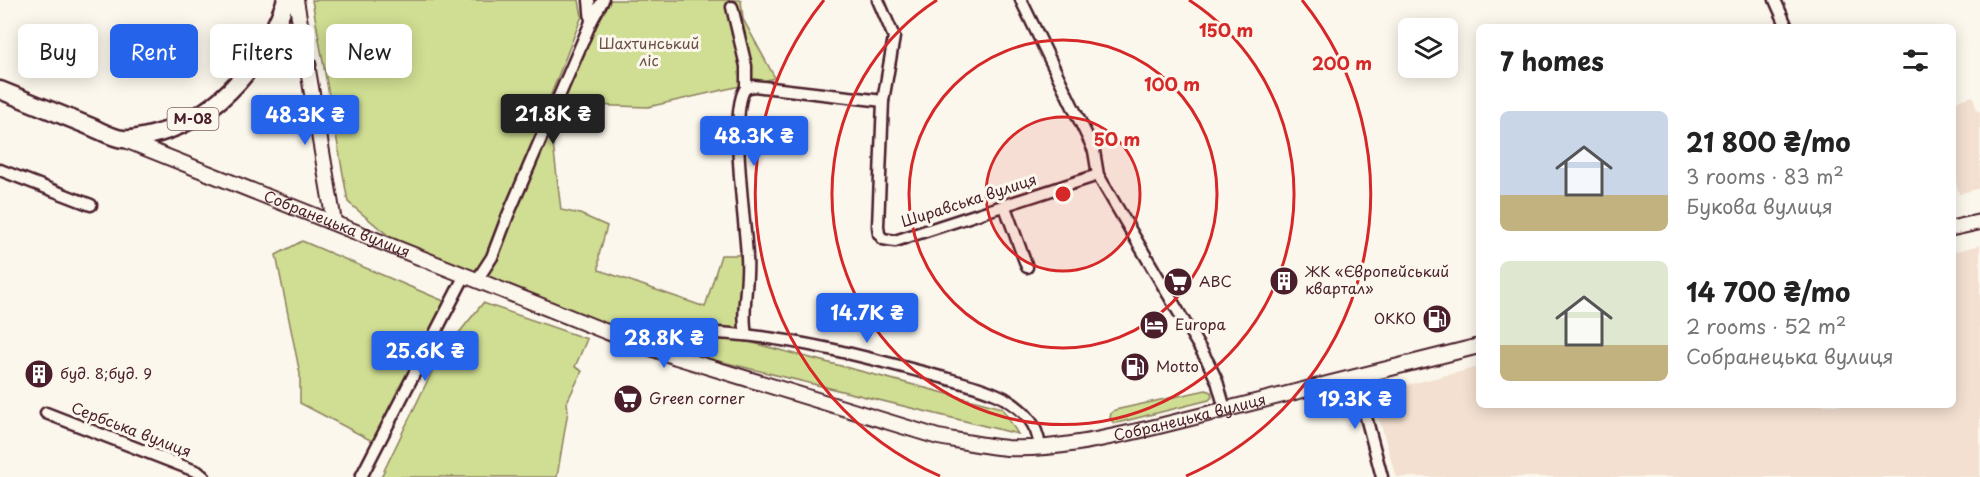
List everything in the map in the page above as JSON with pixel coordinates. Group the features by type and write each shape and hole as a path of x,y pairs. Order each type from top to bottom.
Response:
{"highway":[{"name":"М-08","path":"275,24 286,0"},
{"name":"М-08","path":"122,139 144,137 188,122 218,103 241,78"},
{"name":"Собранецька вулиця","path":"0,90 122,139"}],"main road":[{"path":"296,0 300,24"},
{"path":"310,78 334,222"},
{"name":"Собранецька вулиця","path":"122,139 676,357 938,436 983,445 1008,448 1040,447 1130,433 1476,347"},
{"path":"1956,227 1980,222"}],"street":[{"path":"589,0 591,22"},
{"path":"361,477 471,277 492,257 591,22 603,0"},
{"path":"746,335 743,318 748,283 740,167 741,93 746,88 754,86 883,101 894,37 878,0"},
{"path":"1021,0 1094,151 1098,175 1208,362 1217,381 1225,409"},
{"path":"1775,0 1786,24"},
{"path":"732,7 746,66 746,88"},
{"name":"Ширавська вулиця","path":"883,101 878,226 879,234 883,239 895,241 1098,175"},
{"path":"0,170 90,205"},
{"path":"1005,207 1027,267"},
{"path":"676,357 680,344 687,334 697,332 746,335 847,354 993,393 1029,418 1035,425 1040,447"},
{"path":"1355,376 1382,477"},
{"name":"Сербська вулиця","path":"46,413 198,472 204,477"}],"shaded area":[{"path":"1973,96 1977,111 1980,111 1980,188 1959,194 1956,182 1956,101"},
{"path":"1980,245 1980,477 1396,477 1377,411 1405,404 1401,389 1403,386 1476,368 1476,408 1956,408 1956,251"}],"green space":[{"name":"Шахтинський ліс","path":"312,0 579,0 582,16 548,102 561,210 580,214 607,226 599,255 599,270 705,307 721,255 744,255 741,340 1002,408 1018,434 694,355 575,312 390,237 348,202"},
{"name":"Шахтинський ліс","path":"600,0 741,0 743,19 775,78 648,107 555,104"},
{"path":"302,241 446,302 374,442 300,403 300,374 276,255"},
{"path":"483,303 587,339 575,367 582,371 567,402 568,411 557,477 381,477 438,359"},
{"path":"1206,390 1211,392 1212,397 1209,400 1117,423 1110,419 1111,413 1115,410"}],"place":[{"name":"ЖК «Європейський квартал»","path":"1284,281"},
{"name":"ABC","path":"1178,282"},
{"name":"ОККО","path":"1437,319"},
{"name":"Europa","path":"1154,325"},
{"name":"Motto","path":"1135,367"},
{"name":"буд. 8;буд. 9","path":"39,374"},
{"name":"Green corner","path":"628,399"}]}
